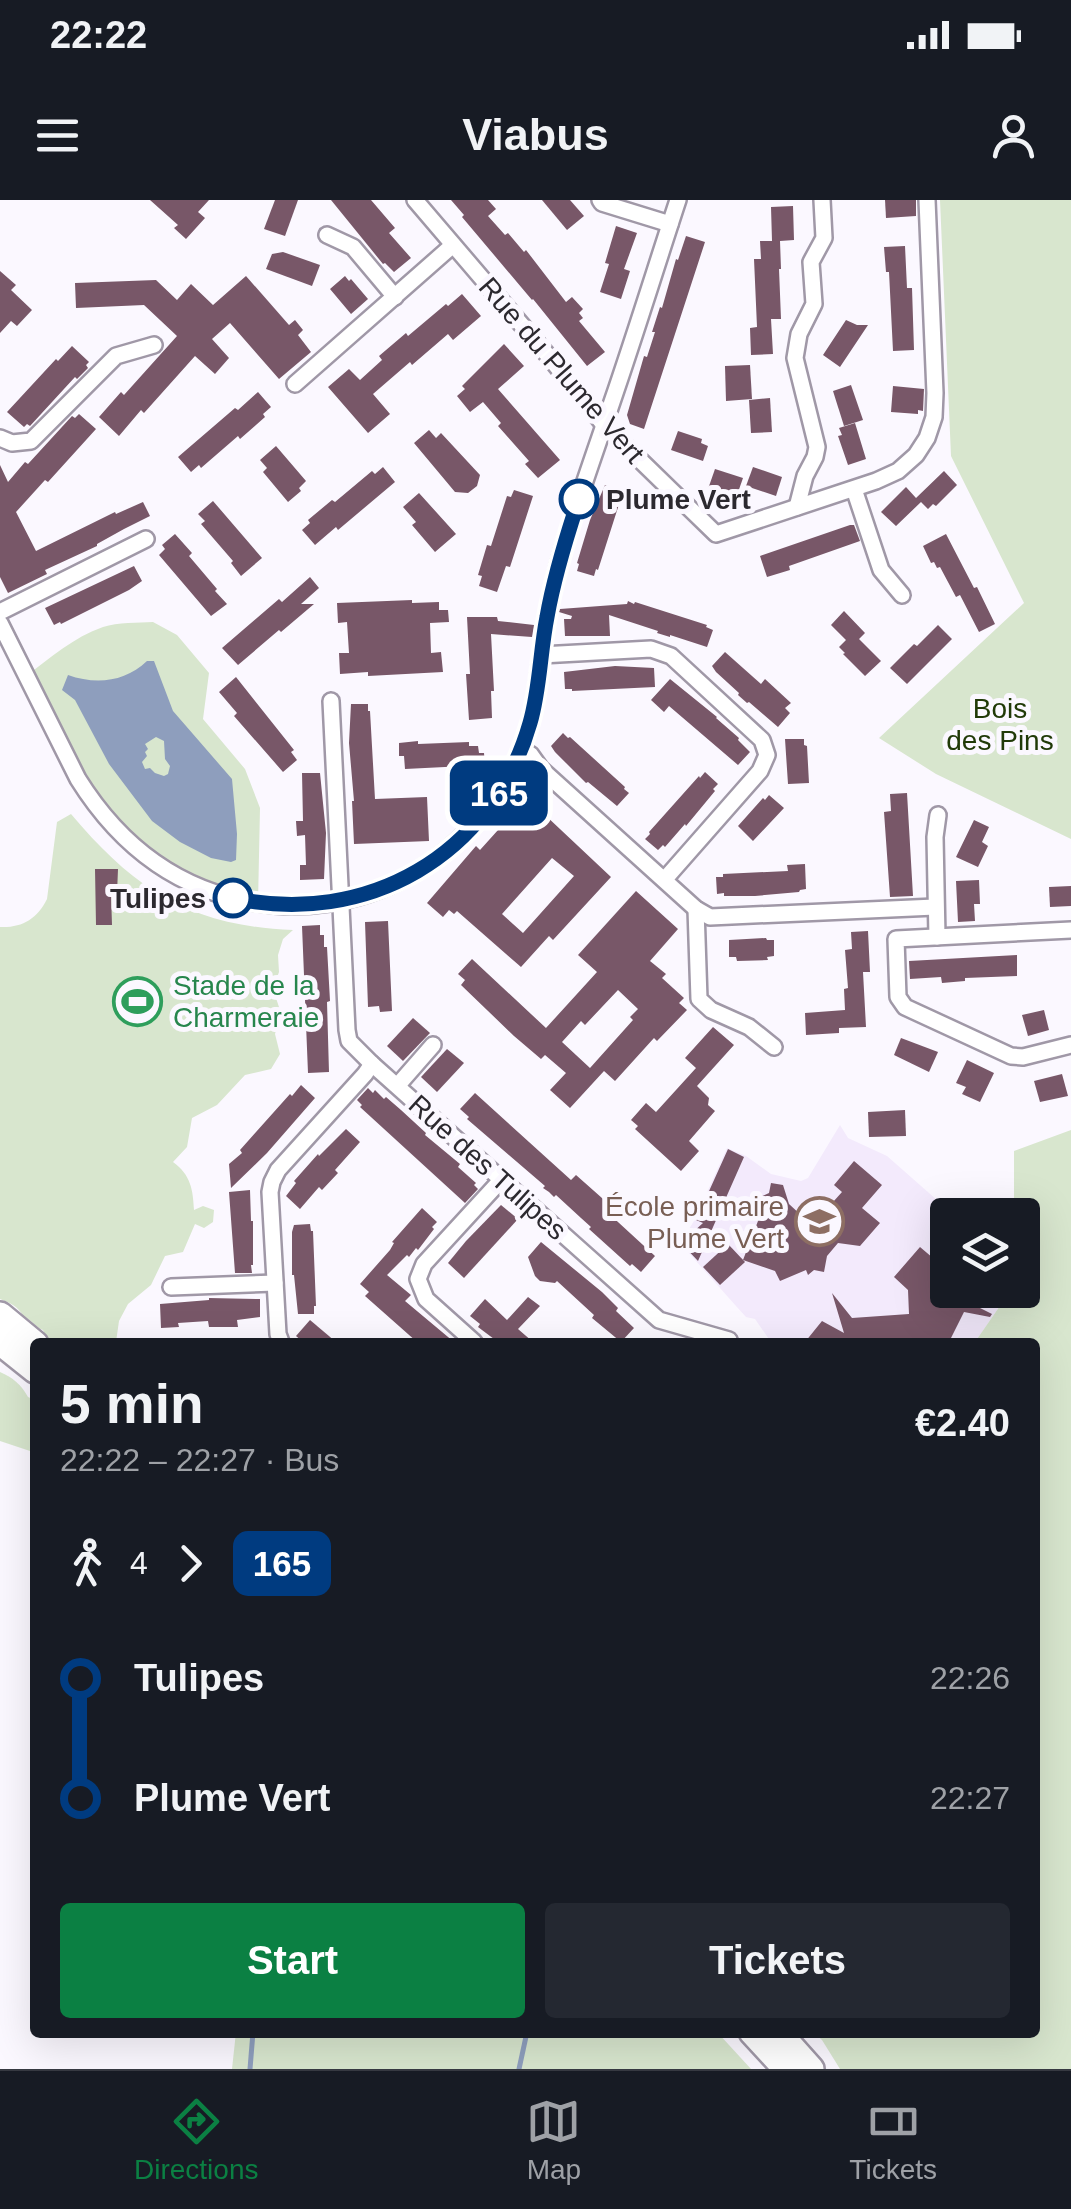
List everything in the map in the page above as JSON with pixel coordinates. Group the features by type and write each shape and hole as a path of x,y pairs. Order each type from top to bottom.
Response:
{"highway":[{"path":"0,1315 30,1340"},
{"path":"0,1342 30,1366"},
{"path":"758,2038 786,2069"},
{"path":"783,2038 811,2069"}],"street":[{"name":"Rue du Plume Vert","path":"415,200 604,425 716,534 798,507"},
{"path":"600,200 602,204 670,224"},
{"path":"0,622 4,645 78,779 104,816 140,852 170,873 227,897 288,906 342,901 404,879 431,864 456,843 495,799 521,748 534,704 546,618 563,548 678,200"},
{"path":"798,507 816,447 796,350 799,334 814,304 811,262 824,238 822,200"},
{"path":"798,507 884,478 902,468 916,455 931,428 935,393 926,200"},
{"path":"326,235 353,247 395,297"},
{"path":"295,384 453,244"},
{"path":"0,438 12,443 31,441 116,356 154,345"},
{"path":"854,488 881,570 902,595"},
{"path":"0,612 146,539"},
{"path":"541,655 651,649 662,652 762,740 767,755 760,771 664,879"},
{"name":"Rue des Tulipes","path":"331,700 346,1030 350,1041 659,1320 722,1338"},
{"path":"521,748 710,918 935,907"},
{"path":"937,937 938,814"},
{"path":"696,909 698,999 711,1010 749,1027 774,1047"},
{"path":"895,909 898,997 904,1007 1011,1056 1071,1046"},
{"path":"896,939 1071,930"},
{"name":"Rue des Tulipes","path":"398,1086 433,1045"},
{"path":"281,1338 270,1192 274,1177 372,1064"},
{"path":"469,1338 426,1300 418,1279 424,1264 502,1179"},
{"path":"172,1288 275,1283"}],"shaded area":[{"path":"840,1125 848,1138 887,1156 935,1198 930,1198 930,1308 999,1308 978,1338 768,1338 755,1319 746,1317 680,1243 727,1148 771,1174 801,1181 808,1178"}],"green space":[{"name":"Bois des Pins","path":"940,200 1071,200 1071,839 936,774 879,738 1024,603 951,456"},
{"path":"153,622 177,635 209,673 203,719 245,769 260,808 258,903 194,885 104,816 26,676 92,631 115,624"},
{"name":"Stade de la Charmeraie","path":"71,814 118,864 142,883 195,912 224,921 293,930 283,939 273,989 281,1013 275,1034 280,1054 271,1069 245,1075 217,1105 192,1118 187,1147 173,1162 190,1183 194,1210 203,1206 214,1210 213,1222 204,1228 195,1224 183,1252 165,1256 151,1285 128,1304 119,1321 117,1338 48,1338 16,1307 0,1299 0,927 28,921 47,899 57,822"},
{"path":"1071,1130 1071,2069 840,2069 820,2038 1040,2038 1040,1338 978,1338 999,1308 1040,1308 1040,1198 1014,1198 1014,1151"},
{"path":"0,1372 30,1398 30,1451 0,1441"},
{"path":"235,2038 723,2038 751,2069 232,2069"}],"water":[{"path":"154,661 173,711 232,779 236,860 211,858 152,821 109,764 75,700 62,690 68,675 110,680","holes":["156,737 164,741 165,759 170,766 164,776 145,769 142,762 147,756 145,744"]}],"building":[{"path":"150,200 209,200 198,212 205,218 186,239 174,228 178,225"},
{"path":"275,200 298,200 285,236 264,229"},
{"path":"331,200 371,200 395,228 389,233 411,258 394,272 383,264"},
{"path":"451,200 488,200 496,209 488,216 526,250 566,302 572,297 583,309 579,321 605,352 587,366"},
{"path":"542,200 570,200 584,216 567,230"},
{"path":"885,200 916,200 916,216 886,218"},
{"path":"793,206 794,240 780,241 781,319 771,319 773,354 751,355 750,328 757,327 754,259 761,259 760,241 772,241 771,207"},
{"path":"616,226 637,233 624,269 630,271 621,299 600,292"},
{"path":"686,236 705,242 644,429 630,424 627,415"},
{"path":"905,246 907,288 912,288 914,350 893,351 884,247"},
{"path":"283,252 320,265 312,286 266,269 272,254"},
{"path":"0,271 16,285 11,290 32,310 17,326 11,321 0,333"},
{"path":"246,276 289,325 295,320 303,330 298,335 311,352 279,379 230,323 212,339 229,358 215,374 195,356 119,436 99,417 177,336 144,305 76,308 75,283 156,280 177,300 191,284 213,305"},
{"path":"345,276 368,299 351,314 330,289"},
{"path":"462,294 481,316 453,340 448,334 373,394 390,414 368,433 328,387 349,369 360,380 382,360 379,356 406,333 408,336"},
{"path":"846,320 868,325 840,367 823,355"},
{"path":"504,344 524,366 498,389 560,460 538,478 483,402 470,412 457,396"},
{"path":"72,346 89,362 88,368 30,426 24,427 7,412"},
{"path":"750,365 752,399 726,401 725,366"},
{"path":"851,385 863,420 844,426 833,391"},
{"path":"893,386 924,389 923,411 891,412"},
{"path":"258,392 271,407 263,414 265,417 191,472 178,457"},
{"path":"770,398 772,432 751,433 749,400"},
{"path":"79,414 96,429 16,512 36,551 143,502 150,516 8,593 0,577 0,465 8,482 72,416"},
{"path":"855,423 866,459 848,465 839,428"},
{"path":"429,430 436,438 441,433 480,475 477,486 468,493 455,492 414,443"},
{"path":"678,431 702,439 701,443 708,446 703,461 671,450"},
{"path":"276,446 306,481 288,502 263,472 267,468 260,460"},
{"path":"383,467 395,482 315,545 302,530 310,523 308,520 372,471 375,474"},
{"path":"753,467 782,477 776,496 746,486"},
{"path":"715,469 743,478 736,498 708,489"},
{"path":"944,471 957,485 936,506 928,509 921,502 896,526 881,512 906,487 916,498"},
{"path":"605,485 622,490 594,576 577,571 577,563"},
{"path":"514,490 533,496 510,567 506,566 497,592 479,586 482,576 478,575 507,496 511,497"},
{"path":"419,493 456,534 435,552 412,525 416,522 403,507"},
{"path":"213,501 262,558 241,576 201,524 205,521 198,514"},
{"path":"854,525 860,541 767,577 760,556"},
{"path":"175,534 227,604 211,616 159,555 165,549 162,545"},
{"path":"946,534 995,624 979,632 960,595 956,597 923,546"},
{"path":"134,566 142,581 54,625 45,608"},
{"path":"310,577 319,588 301,604 314,604 238,665 222,648"},
{"path":"628,601 707,625 713,630 707,647 609,615 610,636 565,636 564,619 572,616 559,612 560,609"},
{"path":"439,602 439,610 448,610 449,622 430,623 431,653 441,652 443,672 340,674 339,653 349,653 347,622 338,623 337,603"},
{"path":"844,611 865,633 859,639 881,661 865,676 843,654 839,647 846,640 831,625"},
{"path":"467,617 497,617 498,621 534,625 532,637 491,634 492,718 469,720"},
{"path":"938,625 952,639 907,684 890,668"},
{"path":"725,652 761,684 765,679 791,703 785,708 790,713 778,727 716,672 712,666"},
{"path":"615,666 654,668 655,687 565,689 564,672"},
{"path":"236,677 294,750 291,752 297,760 283,772 234,716 237,713 219,692"},
{"path":"670,679 739,738 750,752 738,765 669,706 664,712 651,700"},
{"path":"351,704 368,704 370,711 375,799 427,797 429,841 354,844"},
{"path":"563,733 625,787 629,793 617,806 586,783 555,752 551,746"},
{"path":"785,739 804,739 809,783 788,784"},
{"path":"469,742 469,746 478,746 479,753 484,753 485,765 405,769 399,743"},
{"path":"705,772 718,784 715,791 686,826 658,850 645,839 649,832"},
{"path":"302,773 320,773 326,833 324,879 300,880 300,865 306,865 305,835 297,836 296,821 303,821"},
{"path":"907,793 913,896 890,897 884,812 891,811 890,794"},
{"path":"769,795 784,808 753,841 738,826"},
{"path":"527,798 611,877 553,940 549,936 521,967 457,911 454,914 449,910 443,917 427,903 476,846 480,850","holes":["552,858 574,876 523,933 502,914"]},
{"path":"974,820 989,827 982,842 988,846 978,867 956,857"},
{"path":"805,864 806,889 799,892 717,894 716,877 723,874 788,871 787,865"},
{"path":"95,869 118,869 117,894 111,894 112,925 96,925"},
{"path":"979,880 980,904 974,904 975,921 958,922 956,881"},
{"path":"1071,886 1071,906 1050,907 1049,887"},
{"path":"636,891 678,929 650,961 666,974 662,978 684,998 679,1003 687,1010 657,1041 654,1038 615,1081 604,1071 570,1108 550,1090 566,1073 545,1055 541,1059 514,1036 461,985 465,980 458,974 472,959 546,1028 597,972 578,955","holes":["618,990 638,1009 630,1017 633,1020 590,1068 562,1042 581,1021 585,1025"]},
{"path":"388,921 392,1011 380,1012 379,1006 368,1007 365,922"},
{"path":"320,925 320,935 324,935 327,947 329,1072 308,1073 302,926"},
{"path":"868,931 870,972 863,972 866,1027 806,1035 805,1013 845,1010 845,950 852,949 851,932"},
{"path":"729,940 774,940 774,956 767,957 768,960 737,961 736,957 729,957"},
{"path":"1017,955 1017,976 942,983 941,977 910,979 909,961"},
{"path":"1044,1010 1049,1030 1028,1036 1022,1015"},
{"path":"413,1018 430,1033 403,1061 387,1046"},
{"path":"713,1027 734,1045 697,1086 715,1111 689,1141 699,1151 681,1171 635,1129 638,1126 631,1120 646,1103 656,1112 696,1068 685,1058"},
{"path":"901,1038 938,1052 929,1072 894,1055"},
{"path":"447,1049 464,1063 437,1092 421,1077"},
{"path":"967,1060 994,1073 980,1102 962,1094 966,1087 956,1083"},
{"path":"1062,1074 1068,1096 1040,1102 1034,1081"},
{"path":"301,1085 315,1098 231,1188 229,1164"},
{"path":"368,1088 386,1097 460,1164 458,1167 478,1189 465,1203 360,1107 357,1100"},
{"path":"475,1093 571,1180 576,1175 611,1206 606,1211 655,1256 641,1272 467,1119 460,1109"},
{"path":"905,1110 906,1136 869,1137 868,1112"},
{"path":"346,1129 360,1142 335,1170 338,1173 300,1209 286,1196 294,1181"},
{"path":"728,1149 744,1157 698,1261 681,1243 703,1223 696,1220"},
{"name":"École primaire Plume Vert","path":"854,1161 882,1185 862,1208 880,1223 860,1246 838,1243 827,1256 824,1272 814,1270 808,1275 806,1270 780,1281 775,1271 743,1260 758,1221 752,1219 752,1201 769,1193 771,1183 783,1185 789,1204 802,1216 816,1205 824,1212 842,1192 834,1185"},
{"path":"250,1190 252,1273 235,1273 229,1192"},
{"path":"501,1205 518,1219 464,1278 448,1263"},
{"path":"422,1208 437,1222 418,1250 407,1255 387,1275 411,1295 405,1301 449,1338 412,1338 365,1296 369,1292 360,1284 390,1250 392,1242"},
{"path":"310,1224 316,1306 314,1314 298,1314 292,1275 292,1232 294,1225"},
{"path":"541,1242 602,1292 634,1328 625,1338 616,1338 557,1281 540,1281 528,1257"},
{"path":"728,1244 745,1262 720,1285 703,1267"},
{"path":"920,1247 930,1256 930,1308 980,1308 992,1314 990,1317 964,1312 951,1338 808,1338 822,1321 844,1333 832,1293 852,1318 909,1314 908,1290 894,1277"},
{"path":"528,1297 540,1306 518,1329 528,1338 493,1338 470,1316 485,1299 507,1320"},
{"path":"209,1298 260,1299 260,1317 237,1320 238,1327 209,1327 208,1321 161,1328 160,1304"},
{"path":"310,1320 331,1338 298,1338 296,1336"}],"waterway":[{"path":"250,2069 253,2038"},
{"path":"519,2069 526,2038"}],"bus line":[{"name":"165","path":"233,898 288,906 342,901 392,885 431,864 467,834 505,783 524,740 534,704 546,618 579,499"}],"place":[{"name":"Plume Vert","path":"579,499"},
{"name":"Tulipes","path":"233,898"},
{"name":"Stade de la Charmeraie","path":"138,1001"},
{"name":"École primaire Plume Vert","path":"819,1222"}]}
